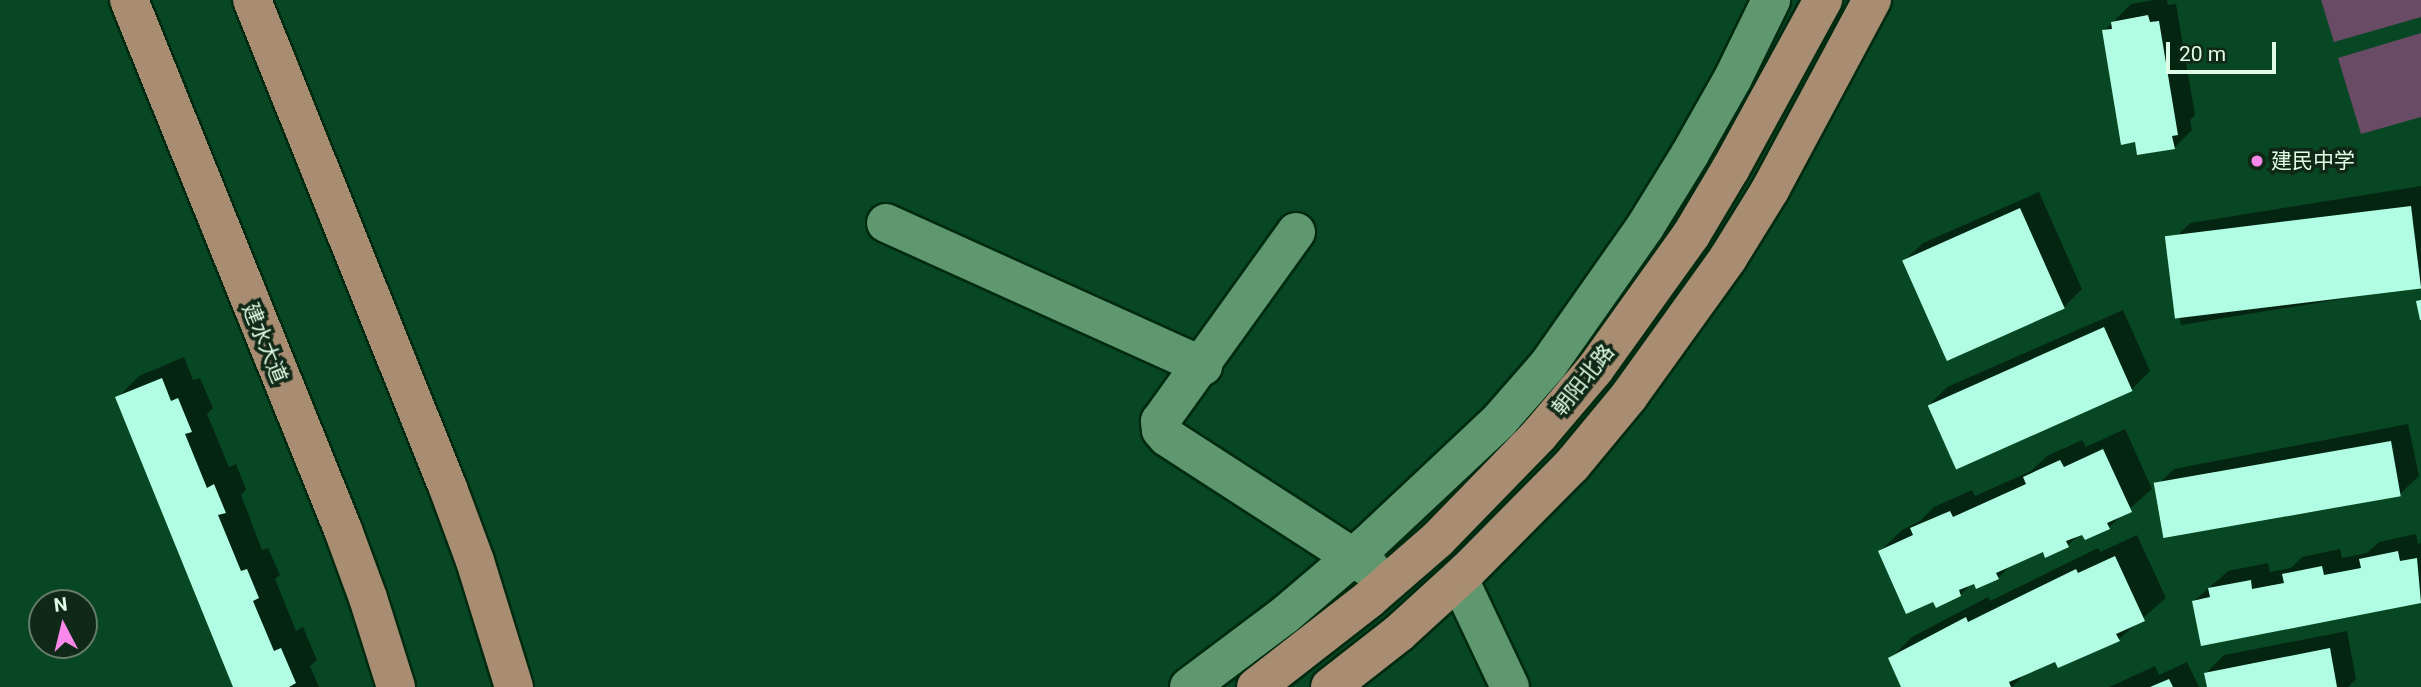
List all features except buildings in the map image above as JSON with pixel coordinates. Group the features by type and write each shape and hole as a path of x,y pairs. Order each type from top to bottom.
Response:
{"main road":[{"name":"建水大道","path":"129,0 369,598 396,687"},
{"path":"252,0 448,488 475,561 514,687"},
{"name":"朝阳北路","path":"1256,687 1390,581 1438,539 1539,435 1647,299 1731,168 1823,0"},
{"path":"1330,687 1399,633 1459,579 1572,465 1683,324 1770,190 1872,0"}],"street":[{"path":"1189,687 1285,615 1352,558 1499,421 1560,348 1645,227 1733,78 1770,0"},
{"path":"886,223 1203,366"},
{"path":"1296,232 1203,366 1160,421 1161,430 1167,437 1390,581"},
{"path":"1459,579 1510,687"}],"shaded area":[{"path":"2321,0 2421,0 2421,17 2334,42"},
{"path":"2421,33 2421,117 2361,134 2338,58"}],"place":[{"name":"建民中学","path":"2257,161"}]}
